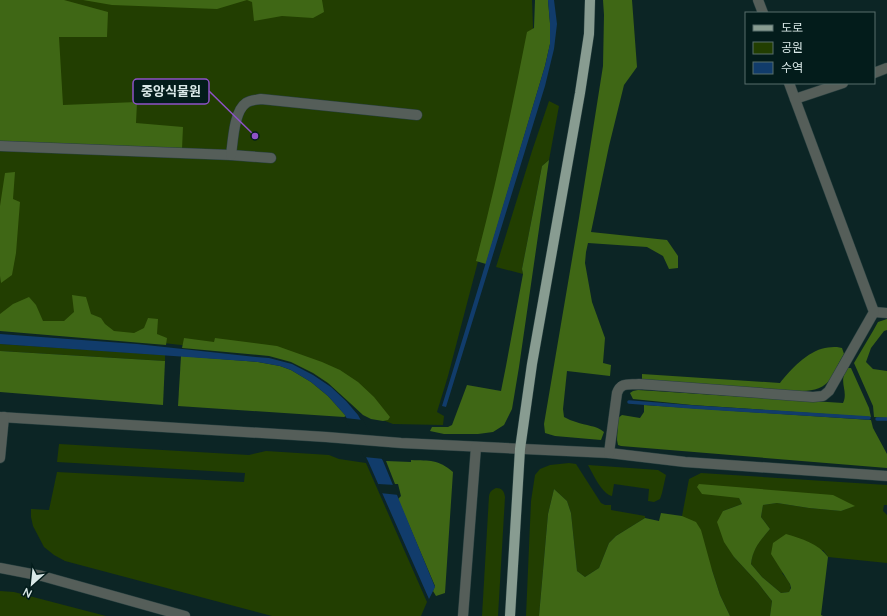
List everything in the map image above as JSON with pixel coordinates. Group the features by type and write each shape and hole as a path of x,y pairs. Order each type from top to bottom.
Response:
{"main road":[{"path":"510,616 520,449 526,401 581,86 589,34 590,0"}],"street":[{"path":"758,0 763,12"},
{"path":"875,73 887,68"},
{"path":"789,84 874,312"},
{"path":"795,99 840,84"},
{"path":"231,154 235,126 240,108 246,102 253,100 261,99 417,115"},
{"path":"0,146 231,154 271,158"},
{"path":"874,312 887,312"},
{"path":"609,453 617,393 619,388 623,385 639,384 813,397 823,396 829,391 874,312"},
{"path":"0,458 2,417 326,437 399,443 609,453 685,462 887,476"},
{"path":"463,616 476,447"},
{"path":"0,568 42,576 185,616"}],"green space":[{"path":"0,0 532,0 532,45 487,227 448,376 437,412 444,416 443,425 393,424 367,414 313,371 291,361 269,355 119,338 0,329"},
{"path":"0,0 64,0 108,12 107,37 59,37 63,105 137,102 136,123 183,127 182,149 0,141"},
{"path":"83,0 247,0 217,9 112,5"},
{"path":"247,0 322,0 324,12 313,18 282,16 254,21 252,2"},
{"path":"535,0 548,0 550,44 545,66 486,264 476,261 516,90 527,32 534,28"},
{"path":"603,0 632,0 637,67 624,85 609,146 591,232 667,240 678,256 678,268 669,269 663,256 647,247 588,243 585,263 592,302 605,338 603,363 611,365 610,376 567,371 563,409 564,417 574,422 598,428 604,432 601,440 555,436 545,433 544,424 603,66"},
{"path":"549,101 559,106 549,160 542,166 522,269 523,274 496,267"},
{"path":"549,160 512,409 504,425 493,432 478,434 444,434 430,431 432,427 448,427 452,425 467,385 501,391 523,274 522,269 542,166"},
{"path":"15,172 13,199 20,202 16,253 12,275 1,283 0,206 5,173"},
{"path":"72,295 86,297 91,314 101,318 105,324 114,331 134,333 144,328 148,318 158,319 157,334 167,338 166,345 0,331 0,314 13,304 29,297 36,305 43,321 64,321 74,312"},
{"path":"887,319 887,330 884,331 871,348 866,362 873,369 887,371 887,418 874,417 873,406 854,363 878,322"},
{"path":"184,338 214,342 215,338 277,346 322,362 340,370 358,382 374,397 390,417 388,420 383,421 371,419 363,415 328,383 313,373 291,362 269,356 182,348"},
{"path":"0,344 165,355 165,361 0,351"},
{"path":"825,348 842,348 844,354 831,379 820,388 810,390 787,391 642,380 642,374 780,383 794,367 812,353"},
{"path":"0,351 165,361 163,405 0,392"},
{"path":"181,356 258,362 280,366 291,370 311,382 328,396 346,416 178,406"},
{"path":"848,368 851,368 869,408 871,417 692,405 633,399 630,393 638,390 843,403 845,394 843,378"},
{"path":"644,405 871,420 873,428 887,454 887,468 618,445 618,418 622,415 640,418 644,412"},
{"path":"59,444 249,455 266,451 329,455 339,459 366,463 427,602 421,616 272,616 65,561 44,547 33,526 31,517 31,509 49,510 57,472 244,482 245,473 57,462"},
{"path":"411,460 438,463 453,472 445,593 436,596 433,591 435,586 398,499 401,496 398,484 395,484 386,461 411,462"},
{"path":"569,463 576,464 601,503 611,505 611,510 645,516 645,518 616,536 609,543 599,568 585,577 577,571 571,513 567,501 554,489 548,514 539,616 526,616 531,501 535,475 540,469 550,465"},
{"path":"588,465 658,470 666,475 660,499 654,502 648,501 649,489 614,484 612,496 605,492 598,483"},
{"path":"701,473 887,485 887,505 884,505 883,511 887,515 887,563 828,557 823,550 782,573 789,582 790,589 789,592 781,593 762,577 751,564 755,549 770,529 761,517 763,505 777,503 841,511 854,506 739,498 742,504 723,511 734,557 772,601 770,616 730,616 720,595 712,570 682,516 689,479"},
{"path":"699,484 833,495 855,506 841,511 777,503 763,505 761,517 770,529 755,549 751,564 762,577 781,593 789,592 791,588 790,584 771,554 773,543 786,534 815,545 828,557 821,615 823,616 770,616 772,601 734,557 724,542 717,522 723,511 742,504 739,498 702,494 697,487"},
{"path":"496,488 502,490 505,497 498,616 482,616 489,496 491,491"},
{"path":"554,489 567,501 571,513 577,571 585,577 599,568 609,543 616,536 645,518 659,521 661,513 682,516 696,522 701,530 720,595 730,616 539,616 548,514"},
{"path":"0,591 14,592 106,616 0,616"}],"water":[{"path":"548,0 554,0 557,24 554,49 545,86 446,407 442,406 545,66 550,44"},
{"path":"0,334 137,344 269,358 292,364 313,375 331,387 358,415 383,461 435,587 429,599 368,461 345,415 328,396 311,382 291,370 280,366 258,362 0,344"}],"pier":[{"path":"345,418 363,420 384,459 364,457"},
{"path":"378,484 395,485 399,495 380,493"}],"waterway":[{"path":"629,402 869,418"},
{"path":"877,419 887,419"}],"place":[{"name":"중앙식물원","path":"255,136"}]}
